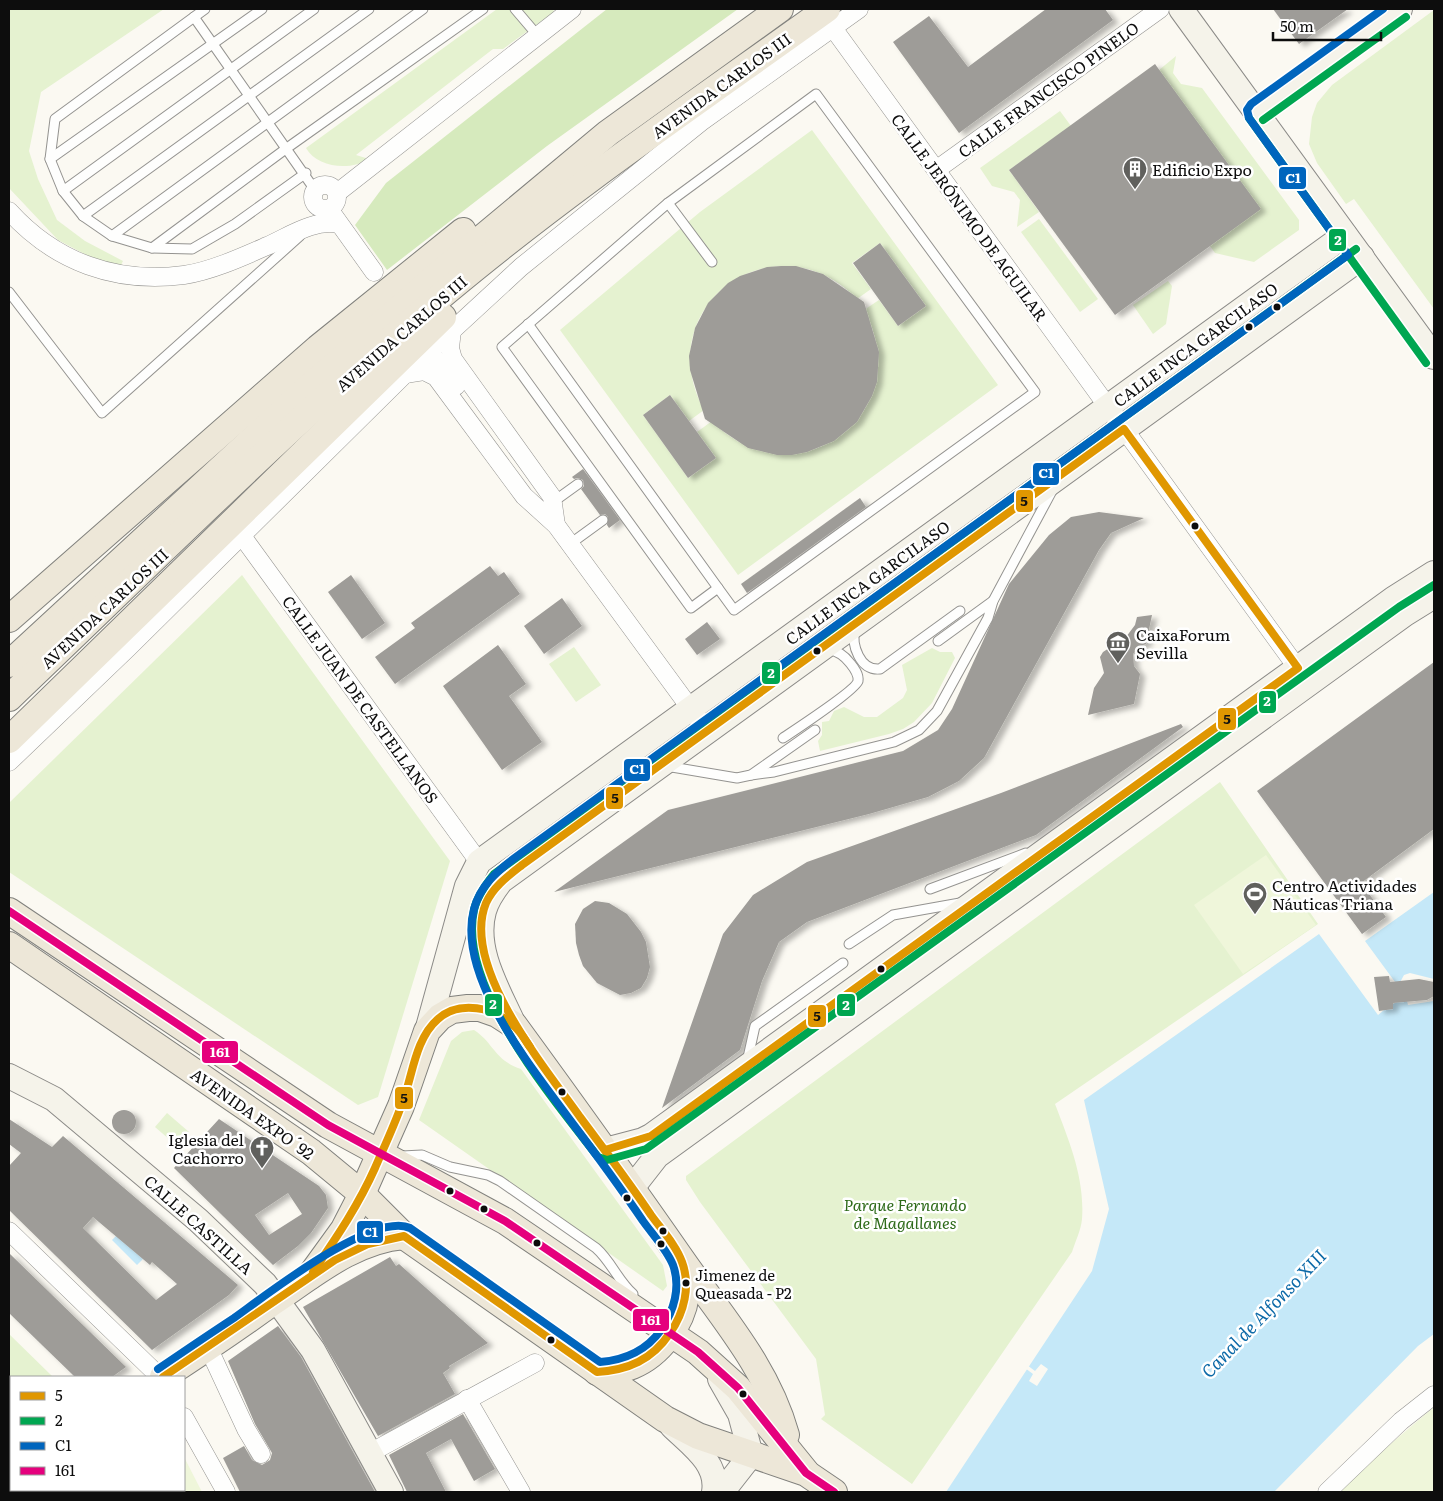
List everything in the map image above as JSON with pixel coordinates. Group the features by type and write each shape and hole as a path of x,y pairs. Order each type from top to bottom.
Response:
{"main road":[{"name":"AVENIDA CARLOS III","path":"9,664 372,331 608,133 780,9"},
{"name":"AVENIDA CARLOS III","path":"9,698 321,402 446,292 571,192 830,18"},
{"path":"9,619 318,348 397,283 553,162 608,133"},
{"path":"9,740 571,192"},
{"name":"AVENIDA EXPO´92","path":"9,911 328,1125 505,1220 653,1315 709,1360 738,1388 815,1477"},
{"name":"AVENIDA EXPO´92","path":"9,945 311,1152 362,1194 404,1236 665,1419 698,1436 815,1477"},
{"path":"426,1031 440,1017 452,1010 468,1008 480,1008 497,1014 514,1025 682,1260 726,1318 762,1375 783,1423 815,1477"},
{"name":"CALLE INCA GARCILASO","path":"310,1276 344,1228 384,1154 426,1031"},
{"path":"163,1376 208,1347 310,1276 364,1245 383,1238 404,1236"},
{"path":"597,1372 630,1367 647,1359 653,1315 680,1317 686,1293 682,1260"}],"street":[{"path":"337,193 572,9"},
{"path":"9,762 128,648 405,374 521,267 600,201 830,18 859,9"},
{"name":"CALLE FRANCISCO PINELO","path":"936,170 1160,9"},
{"path":"1182,9 1434,357"},
{"path":"1257,112 1400,9"},
{"name":"CALLE JERÓNIMO DE AGUILAR","path":"830,18 936,170 1303,676"},
{"path":"313,224 325,209 336,204 337,193 334,188 326,185 315,190 314,202 325,209 339,224 374,272"},
{"path":"9,212 49,248 79,263 114,274 145,277 186,274 266,246 313,224 326,222 339,224"},
{"name":"CALLE INCA GARCILASO","path":"426,1031 466,886 479,862 1345,235"},
{"name":"CALLE INCA GARCILASO","path":"514,1025 487,964 482,940 483,912 501,881 1362,257"},
{"path":"452,330 450,348 453,359 552,497 546,505"},
{"path":"437,360 522,475 527,492 546,505 556,525 707,732"},
{"path":"405,374 424,371 436,377 524,496 546,505"},
{"name":"CALLE JUAN DE CASTELLANOS","path":"242,536 479,862"},
{"path":"632,1188 657,1156 1303,676 1393,599 1434,573"},
{"path":"605,1150 649,1138 1059,841 1303,676 1434,596"},
{"name":"CALLE CASTILLA","path":"9,1076 54,1098 198,1220 265,1284 278,1299 313,1350 391,1492"},
{"path":"9,1231 160,1376"},
{"path":"208,1347 246,1429 261,1454"},
{"path":"709,1360 740,1414 751,1455 722,1492"},
{"path":"370,1453 535,1363"},
{"path":"1327,1492 1401,1422 1434,1395"},
{"path":"467,1400 521,1492"},
{"path":"665,1419 703,1457 714,1472 714,1492"},
{"path":"185,1420 226,1492"}],"lane":[{"path":"205,9 55,119 50,158 63,191 83,216 112,236 152,248 192,249 236,224 306,173"},
{"path":"50,158 212,46 262,9"},
{"path":"63,191 314,9"},
{"path":"83,216 369,9"},
{"path":"112,236 423,9"},
{"path":"152,248 287,148 484,9"},
{"path":"515,9 538,36"},
{"path":"194,17 212,46 306,173 315,190"},
{"path":"528,324 734,610 1034,392 816,94 668,203 502,346 591,475 691,608 718,588"},
{"path":"668,203 712,262"},
{"path":"9,292 102,414 313,224"},
{"path":"660,765 737,778 774,772 894,742 919,730 940,706 988,618 994,601 1060,476"},
{"path":"546,505 578,484"},
{"path":"570,544 603,520"},
{"path":"938,641 994,601"},
{"path":"858,623 853,643 866,666 873,670 880,669 960,610"},
{"path":"784,738 845,694 855,686 858,680 857,672 846,658 838,652 820,650"},
{"path":"751,775 815,730"},
{"path":"930,889 1059,841"},
{"path":"849,944 893,915 978,900"},
{"path":"745,1068 755,1026 843,963"}],"green space":[{"path":"9,9 164,9 41,92 29,151 38,179 57,220 85,241 123,261 121,265 94,259 58,240 9,188"},
{"path":"497,9 553,9 554,12 503,49 493,49 356,155 369,159 353,165 335,166 318,160 311,155 306,148"},
{"path":"607,9 738,9 547,146 387,270 355,225 386,183"},
{"path":"1434,10 1434,309 1354,199 1346,204 1317,163 1309,144 1312,117 1317,103 1332,85"},
{"path":"1176,56 1173,73 1181,84 1202,88 1299,220 1299,230 1254,262 1215,253 1210,246 1159,70"},
{"path":"1060,111 1071,126 1009,170 1039,212 1017,227 1020,200 1014,192 992,186 980,168"},
{"path":"812,130 998,385 738,575 560,330 700,212","holes":["880,243 926,306 898,326 879,300 864,310 877,348 875,383 862,413 840,436 811,450 778,454 744,445 712,421 697,432 716,458 688,478 643,415 670,395 689,421 704,410 691,372 693,337 706,307 729,284 758,270 791,266 825,275 857,299 871,289 852,263"]},
{"path":"1039,219 1098,299 1080,312 1021,232"},
{"path":"1327,260 1332,265 1314,284 1306,272"},
{"path":"1294,280 1303,291 1141,405 1136,399"},
{"path":"1168,281 1172,286 1166,324 1153,334 1133,305"},
{"path":"1069,444 1077,455 752,691 744,680"},
{"path":"242,575 450,861 378,1097 358,1105 9,872 9,803"},
{"path":"574,647 601,685 576,702 549,664"},
{"path":"932,648 940,652 952,652 955,658 932,703 914,722 903,729 889,734 820,751 818,741 822,735 822,722 829,721 834,711 844,707 864,717 877,717 903,698 907,690 902,665"},
{"path":"672,736 675,740 531,850 523,839"},
{"name":"Parque Fernando de Magallanes","path":"1220,782 1318,924 1055,1104 1075,1160 1081,1189 1082,1219 1072,1252 912,1484 821,1419 825,1415 816,1359 700,1202 686,1180 686,1176"},
{"name":"Centro Actividades Náuticas Triana","path":"1266,855 1316,925 1243,974 1194,905"},
{"path":"474,1030 505,1061 521,1069 663,1265 667,1286 663,1291 419,1120 451,1041 462,1032"},
{"path":"167,1113 189,1132 177,1146 155,1127"},
{"path":"9,1334 52,1376 10,1376 9,1407"},
{"path":"1434,1407 1434,1492 1334,1492"},
{"path":"185,1459 202,1492 46,1492 185,1491"}],"water":[{"path":"1434,892 1434,979 1410,973 1404,975 1398,986 1365,941"},
{"name":"Canal de Alfonso XIII","path":"1319,934 1378,1015 1384,1010 1393,1009 1393,1004 1406,997 1408,1005 1434,1001 1434,1334 1418,1346 1274,1492 946,1492 1092,1271 1109,1209 1084,1100"},
{"path":"116,1236 143,1259 137,1265 112,1240"}],"pier":[{"path":"1041,1364 1048,1369 1037,1386 1029,1381 1033,1374 1025,1368 1027,1365 1035,1371"}],"building":[{"path":"1046,9 1105,9 1113,20 959,133 893,42 929,16 968,67"},
{"path":"1273,9 1348,9 1299,44"},
{"name":"Edificio Expo","path":"1155,64 1261,209 1115,315 1009,170"},
{"path":"880,243 926,306 898,326 853,263"},
{"path":"796,266 823,274 864,302 879,352 877,382 872,396 857,422 834,441 807,452 792,455 777,455 748,448 705,419 690,370 689,356 695,328 708,303 728,283 740,276 767,267"},
{"path":"670,395 716,458 688,478 643,415"},
{"path":"583,469 620,520 609,528 607,525 608,517 605,514 600,515 581,489 584,486 583,480 572,477"},
{"path":"860,498 866,507 747,593 741,584"},
{"path":"1099,512 1144,518 1111,533 1099,550 984,758 959,781 928,797 869,814 554,892 668,810 903,751 938,730 952,709 1009,584 1049,535 1071,517"},
{"path":"490,566 498,576 504,572 520,594 395,684 375,657 415,628 411,623"},
{"path":"351,575 385,623 362,639 328,592"},
{"path":"562,598 582,626 544,654 524,626"},
{"name":"CaixaForum Sevilla","path":"1152,615 1146,644 1140,646 1133,654 1134,666 1140,674 1134,704 1088,715 1094,688 1104,673 1100,657 1103,652 1126,637 1135,625 1137,617"},
{"path":"707,622 720,639 697,655 685,639"},
{"path":"498,645 526,684 509,696 542,742 502,770 443,686"},
{"path":"1434,662 1434,829 1361,883 1386,917 1362,934 1257,791"},
{"path":"1181,724 1183,727 1036,835 807,922 779,942 762,981 740,1050 662,1108 723,934 753,895 807,862 1001,793"},
{"path":"595,901 609,903 627,914 646,942 650,967 647,978 641,988 631,993 620,995 597,983 583,966 576,943 575,924 583,909"},
{"path":"1389,976 1390,982 1419,979 1434,982 1434,996 1427,1000 1393,1003 1393,1009 1379,1011 1374,977"},
{"path":"124,1110 133,1113 136,1122 133,1131 124,1134 115,1131 112,1122 115,1113"},
{"path":"9,1119 52,1147 63,1136 238,1285 229,1295 152,1350 9,1210 9,1166 21,1153 9,1144","holes":["93,1217 150,1265 152,1262 177,1284 156,1300 83,1228"]},
{"path":"219,1119 319,1186 326,1195 328,1208 311,1233 298,1246 273,1265 174,1168","holes":["288,1193 302,1214 269,1235 255,1215"]},
{"path":"9,1253 126,1367 113,1376 74,1376 9,1313"},
{"path":"390,1257 396,1266 399,1264 488,1343 449,1366 450,1368 443,1373 455,1394 378,1436 303,1307"},
{"path":"278,1326 301,1357 375,1492 240,1492 223,1458 244,1446 252,1460 262,1465 270,1460 272,1453 255,1424 228,1361"},
{"path":"463,1414 495,1469 474,1481 451,1439 426,1453 446,1492 407,1492 389,1455"}],"transit line":[{"name":"C1","path":"158,1369 320,1258 346,1243 371,1232 393,1226 410,1228 600,1362 626,1357 649,1344 666,1323 673,1307 676,1290 673,1265 664,1248 537,1075 501,1021 476,963 471,935 474,909 480,893 496,874 516,857 1348,255 1249,118 1247,110 1251,104 1383,9"},
{"name":"2","path":"1263,120 1406,17"},
{"name":"2","path":"1249,118 1426,363"},
{"name":"2","path":"1356,249 494,874 482,890 475,905 473,940 480,973 494,1007 513,1041 535,1074 598,1157 607,1160 646,1149 1399,607 1434,585"},
{"name":"5","path":"164,1376 335,1260 368,1244 404,1236 597,1372 629,1366 647,1357 655,1350 675,1325 685,1299 686,1280 682,1262 672,1243 528,1045 495,986 485,956 481,928 489,897 506,878 522,865 1124,429 1298,668 651,1136 605,1150"},
{"name":"161","path":"9,911 328,1125 505,1221 698,1352 738,1388 806,1473 834,1492"},
{"name":"5","path":"313,1272 346,1221 368,1182 401,1107 420,1045 438,1019 456,1009 477,1008 487,1010 506,1019 521,1033 530,1047"}],"place":[{"name":"Edificio Expo","path":"1135,190"},
{"name":"CaixaForum Sevilla","path":"1118,664"},
{"name":"Centro Actividades Náuticas Triana","path":"1255,915"},
{"name":"Iglesia del Cachorro","path":"262,1169"},
{"name":"Jimenez de Queasada - P2","path":"686,1283"}]}
